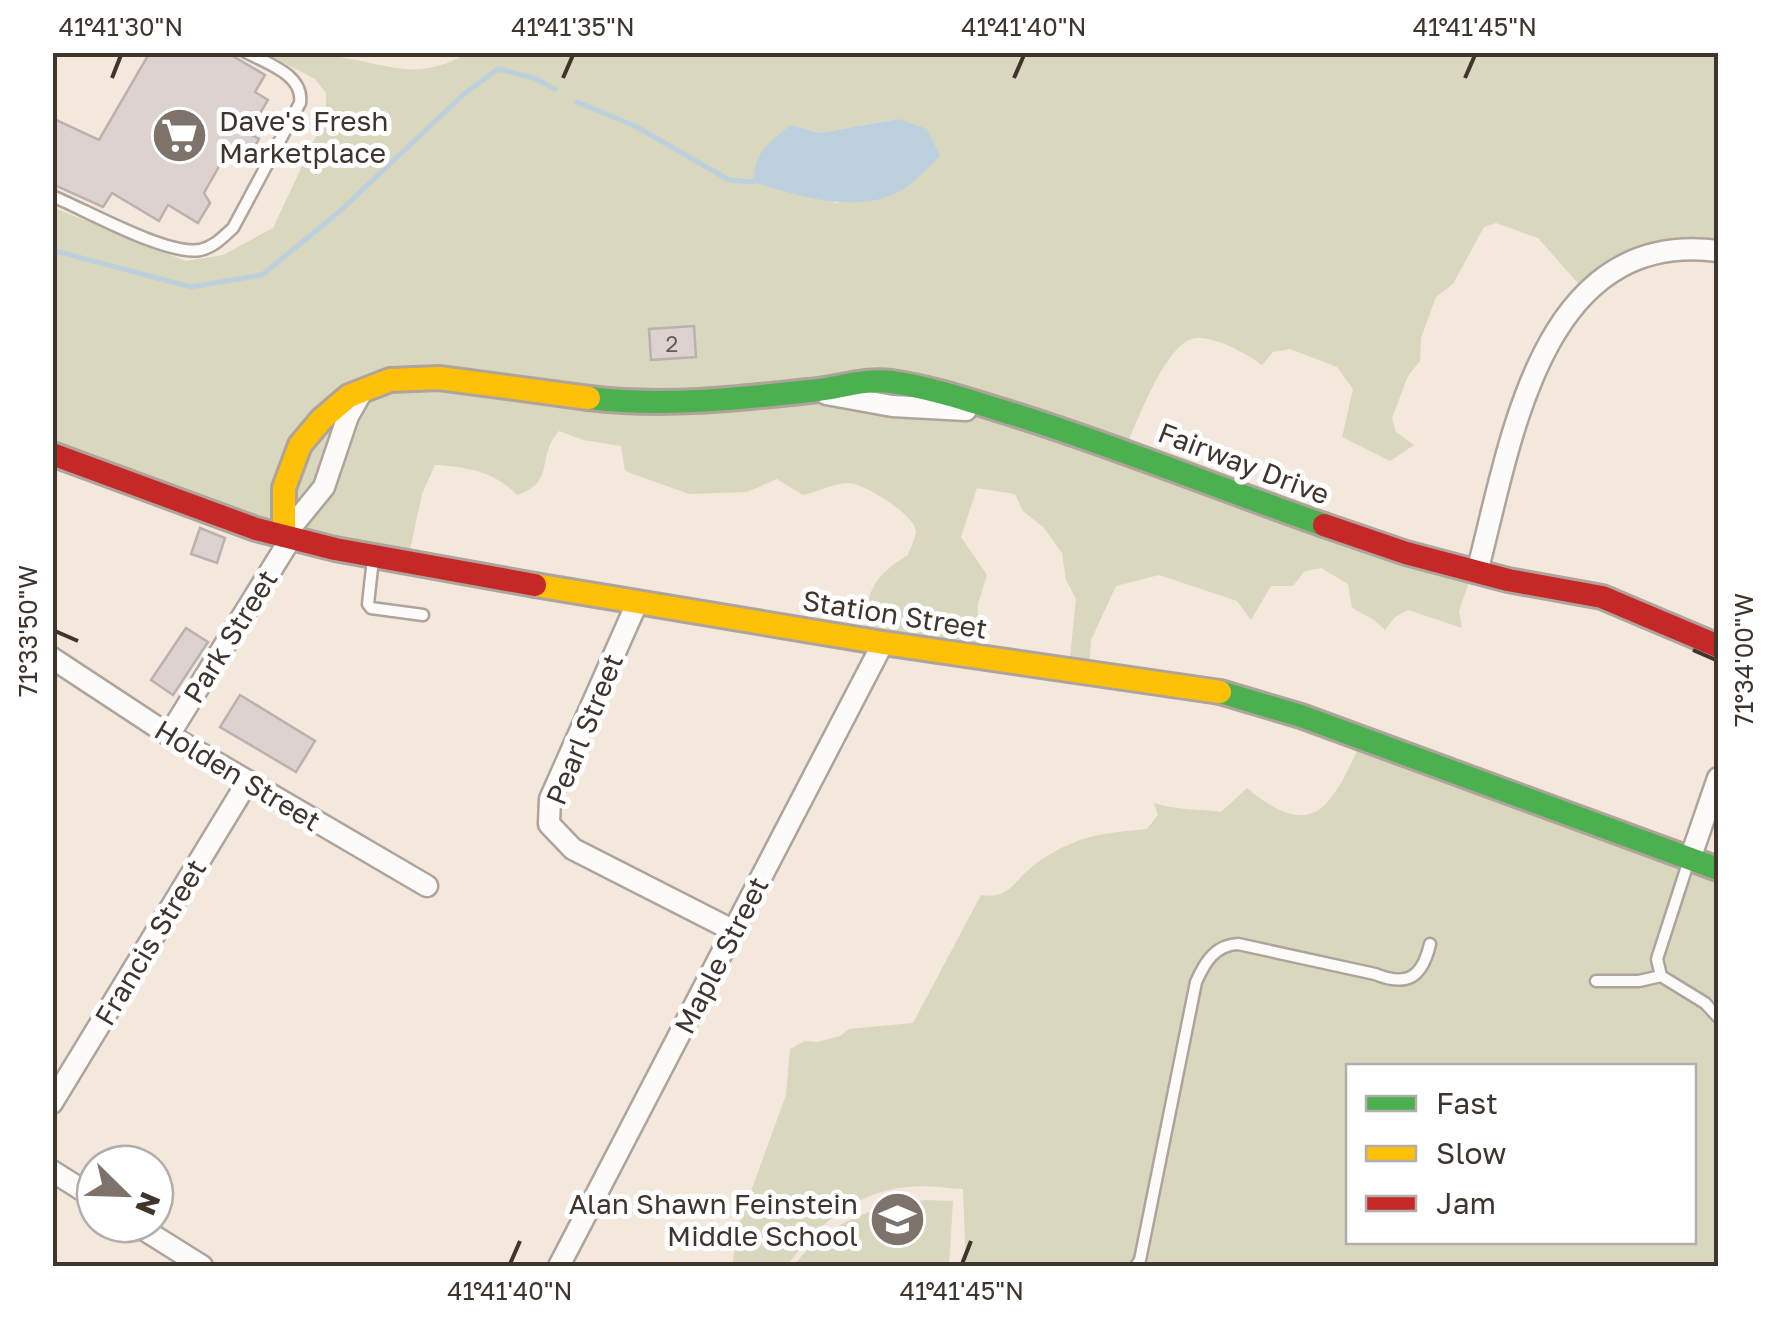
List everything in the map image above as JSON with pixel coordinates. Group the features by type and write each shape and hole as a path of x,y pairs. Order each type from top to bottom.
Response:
{"street":[{"path":"1477,572 1522,406 1550,337 1570,308 1596,282 1624,264 1683,249 1718,251"},
{"name":"Fairway Drive","path":"287,537 284,488 292,460 320,420 348,396 390,380 420,377 594,400 664,404 814,392 868,381 891,382 1099,441 1327,526 1477,572 1602,597 1718,646"},
{"path":"287,537 324,487 348,416 364,389"},
{"name":"Station Street","path":"52,454 213,514 287,537 373,556 883,643 1222,692 1300,716 1718,869"},
{"name":"Park Street","path":"169,735 287,537"},
{"name":"Pearl Street","path":"637,603 550,798 550,824 573,849 734,931"},
{"name":"Maple Street","path":"560,1266 883,643"},
{"name":"Holden Street","path":"52,658 169,735 427,886"},
{"path":"1690,859 1718,778"},
{"name":"Francis Street","path":"52,1103 248,781"},
{"path":"52,1171 75,1185"},
{"path":"167,1244 202,1266"}],"lane":[{"path":"52,196 164,246 188,251 204,250 217,243 232,228 300,104 301,92 295,81 246,52"},
{"path":"373,556 368,604 371,608 424,614"},
{"path":"1661,976 1658,959 1690,859"},
{"path":"1136,1266 1196,982 1212,955 1225,944 1238,944 1375,974 1394,982 1414,977 1426,961 1430,944"},
{"path":"1596,981 1638,981 1661,976 1705,1003 1718,1017"}],"shaded area":[{"path":"470,52 1718,53 1718,253 1684,250 1584,290 1538,238 1496,223 1484,227 1453,284 1436,297 1421,338 1420,361 1408,376 1392,418 1396,432 1414,445 1390,461 1342,437 1353,389 1337,367 1290,349 1273,352 1262,365 1216,341 1189,340 1160,373 1125,448 1472,573 1459,611 1462,628 1408,610 1395,617 1385,630 1352,608 1348,584 1321,568 1305,571 1293,586 1271,586 1251,620 1237,601 1159,575 1116,586 1091,640 1089,675 1069,667 1076,599 1066,580 1062,553 1044,528 1023,511 1015,494 977,488 961,537 987,575 978,604 977,655 865,637 873,588 885,571 908,555 916,532 908,517 888,502 849,483 803,495 777,479 747,492 689,494 625,471 621,446 583,440 559,431 537,483 517,495 499,480 479,472 435,465 422,494 407,564 53,455 52,207 186,261 223,255 273,228 326,115 326,93 315,79 265,53 329,56 411,69 453,61","holes":["898,119 902,190 879,198 834,203 791,125 820,133"]},
{"path":"1362,741 1718,868 1718,1266 966,1266 963,1189 921,1186 888,1190 838,1213 787,1266 732,1266 739,1224 786,1095 790,1049 805,1041 840,1036 849,1029 913,1023 981,895 1005,892 1033,866 1077,841 1147,829 1158,815 1154,803 1221,812 1247,788 1290,814 1306,815 1319,810 1341,783"},
{"name":"Alan Shawn Feinstein Middle School","path":"925,1200 953,1201 949,1266 794,1266 820,1238 852,1219"}],"water":[{"path":"898,119 927,129 940,156 905,188 887,197 849,203 829,201 753,182 764,149 791,125 820,133"}],"building":[{"name":"Dave's Fresh Marketplace","path":"150,52 226,52 265,75 255,92 268,100 248,133 259,139 247,159 238,154 235,161 225,156 204,193 210,203 198,223 168,205 159,221 112,193 103,207 52,184 52,118 99,140"},
{"path":"694,326 696,357 651,360 649,329"},
{"path":"200,528 225,538 217,563 191,554"},
{"path":"186,628 208,642 173,695 151,680"},
{"path":"240,695 315,741 296,772 220,727"}],"waterway":[{"path":"52,250 191,287 262,275 339,212 464,94 498,69 534,78 555,89"},
{"path":"577,102 635,126 729,180 753,182"}],"traffic: fast":[{"path":"589,398 699,401 871,381 892,382 955,396 1055,428 1324,525"},
{"path":"1220,692 1301,716 1718,869"}],"traffic: slow":[{"path":"284,536 284,488 300,445 349,396 390,380 439,378 589,398"},
{"path":"535,585 883,643 1220,692"}],"traffic: jam":[{"path":"52,454 256,529 335,549 535,585"},
{"path":"1324,525 1406,553 1508,580 1602,597 1718,646"}],"place":[{"name":"Dave's Fresh Marketplace","path":"180,136"},
{"name":"Alan Shawn Feinstein Middle School","path":"897,1219"}]}
